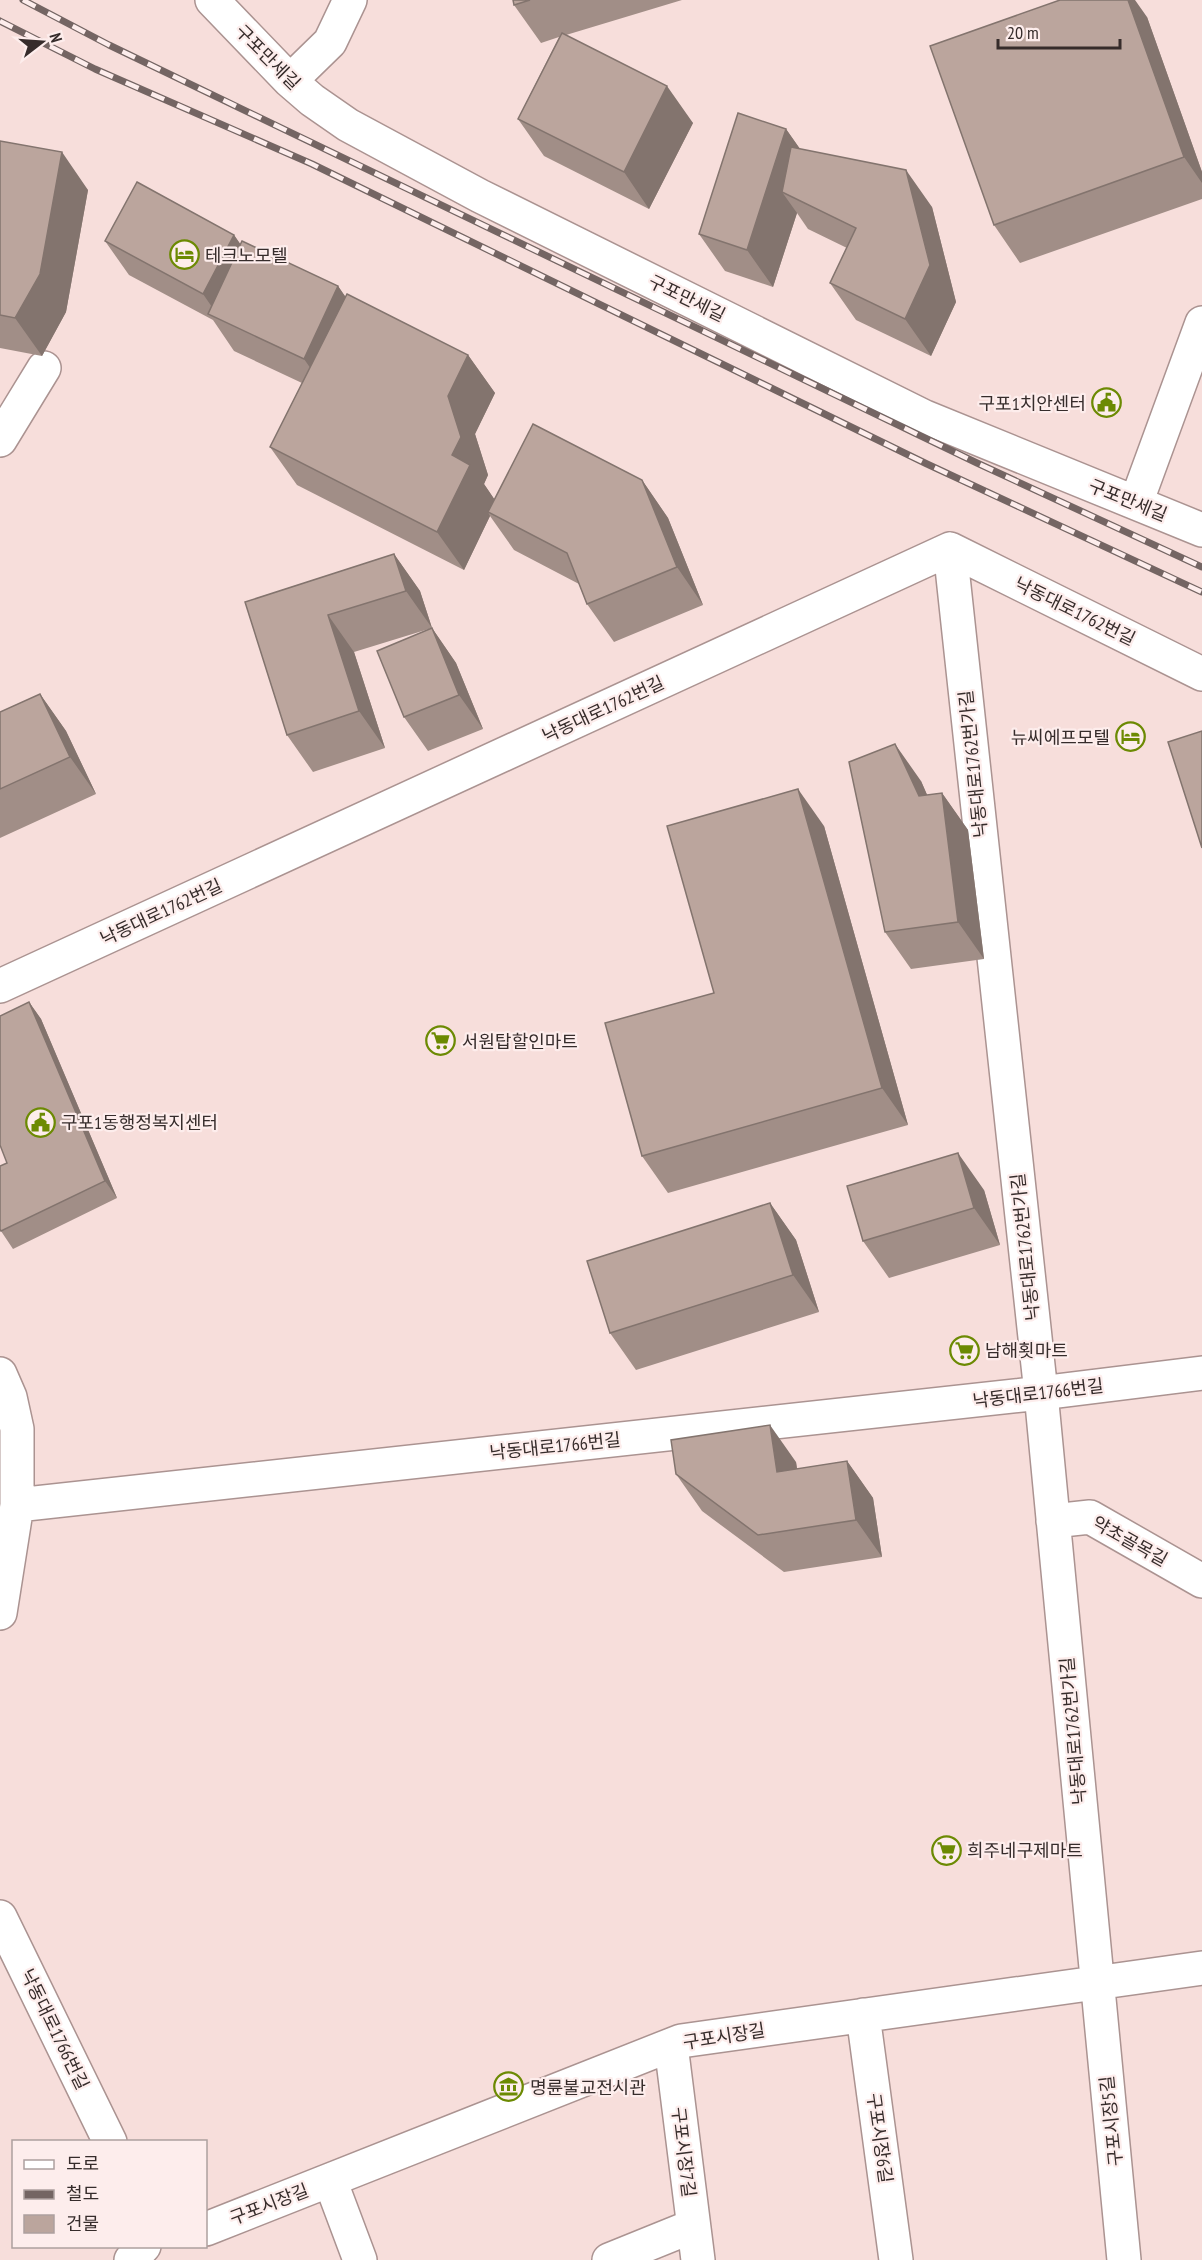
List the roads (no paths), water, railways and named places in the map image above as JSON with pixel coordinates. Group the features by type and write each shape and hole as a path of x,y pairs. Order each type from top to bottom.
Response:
{"street":[{"name":"구포만세길","path":"212,0 290,81 312,100 348,125 480,196 925,417 1202,530"},
{"path":"290,81 330,42 350,0"},
{"path":"1136,503 1202,323"},
{"path":"0,440 44,368"},
{"name":"낙동대로1762번길","path":"0,986 950,549 1202,674"},
{"name":"낙동대로1762번가길","path":"950,549 1041,1393 1097,1982"},
{"name":"낙동대로1766번길","path":"17,1505 1041,1393 1202,1373"},
{"path":"0,1374 10,1397 17,1429 17,1505 0,1613"},
{"name":"약초골목길","path":"1053,1521 1090,1516 1202,1581"},
{"name":"낙동대로1766번길","path":"0,1917 109,2140"},
{"name":"구포시장길","path":"207,2229 681,2041 1202,1968"},
{"name":"구포시장5길","path":"1097,1982 1125,2260"},
{"name":"구포시장6길","path":"863,2015 896,2260"},
{"name":"구포시장7길","path":"671,2045 698,2260"},
{"path":"330,2180 360,2260"},
{"path":"609,2260 693,2226"},
{"path":"131,2260 143,2248"}],"railway":[{"path":"23,0 109,45 977,463 1202,567"},
{"path":"0,21 95,69 312,164 927,464 1202,592"}],"place":[{"name":"테크노모텔","path":"184,255"},
{"name":"구포1치안센터","path":"1107,403"},
{"name":"뉴씨에프모텔","path":"1131,737"},
{"name":"서원탑할인마트","path":"441,1041"},
{"name":"구포1동행정복지센터","path":"40,1122"},
{"name":"남해횟마트","path":"964,1350"},
{"name":"희주네구제마트","path":"946,1850"},
{"name":"명륜불교전시관","path":"509,2087"}]}
